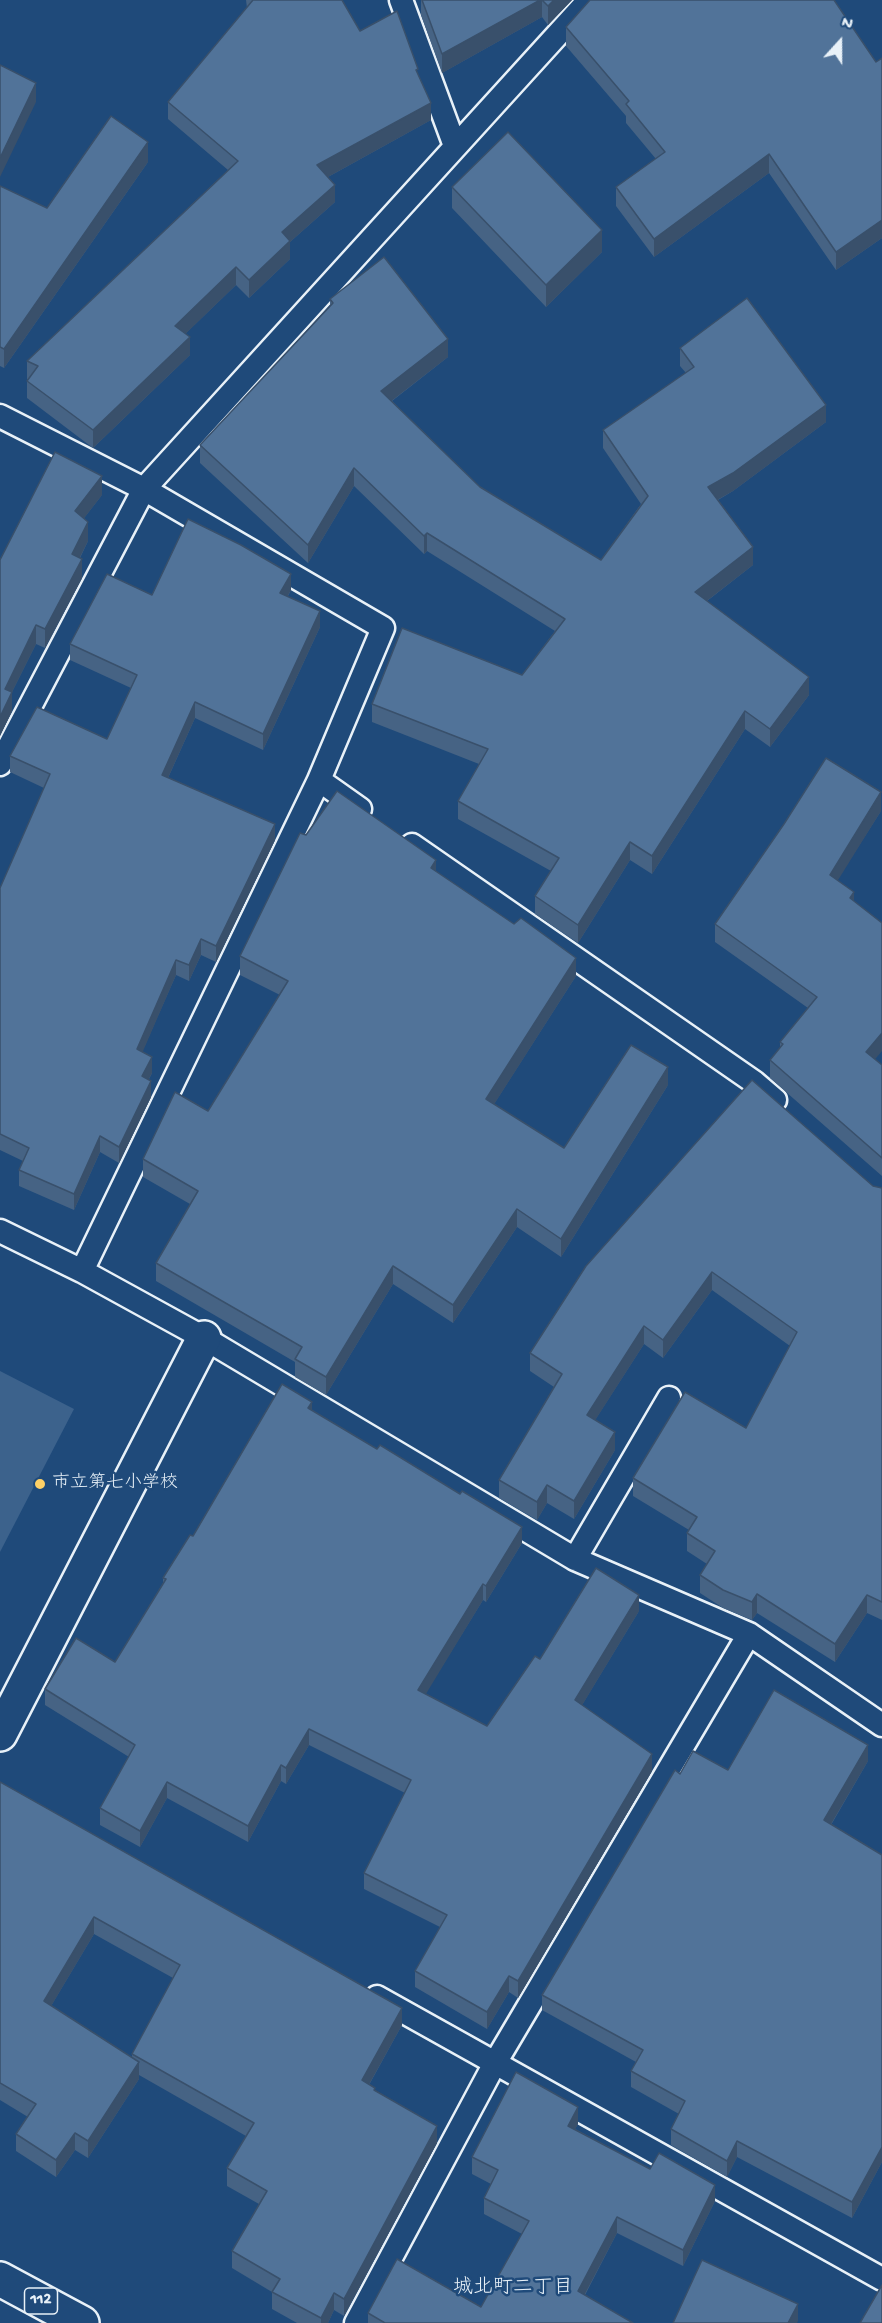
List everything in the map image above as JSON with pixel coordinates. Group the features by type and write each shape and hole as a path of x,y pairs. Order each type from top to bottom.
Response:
{"main road":[{"path":"0,1734 204,1338"},
{"name":"112","path":"0,2279 82,2323"}],"lane":[{"path":"401,0 455,146"},
{"path":"0,764 144,489 589,0"},
{"path":"0,416 144,489 382,628 319,780 82,1271"},
{"path":"319,780 377,820"},
{"path":"396,834 754,1082 788,1112"},
{"path":"0,1231 82,1271 204,1338 575,1559 749,1634 882,1725"},
{"path":"575,1559 669,1398"},
{"path":"356,2323 495,2063 749,1634"},
{"path":"361,1988 882,2279"}],"shaded area":[{"path":"0,1371 74,1409 0,1552"}],"building":[{"path":"253,0 342,0 360,31 397,11 418,69 416,70 431,103 317,165 335,185 282,232 290,241 249,280 236,267 175,326 190,337 93,430 27,381 38,366 27,361 238,161 168,102"},
{"path":"422,0 540,0 442,54"},
{"path":"542,0 554,0 548,6"},
{"path":"590,0 834,0 876,62 882,58 882,220 836,252 769,154 654,239 616,187 665,152 626,104 629,101 566,27"},
{"path":"0,65 36,83 0,158"},
{"path":"111,116 148,142 4,349 0,347 0,186 47,208"},
{"path":"508,132 602,230 546,285 452,187"},
{"path":"384,257 448,339 381,391 480,487 601,560 648,496 603,430 694,367 680,348 747,298 826,405 733,473 708,487 753,547 695,592 809,677 770,729 745,711 652,856 630,842 578,925 535,896 559,858 458,801 488,749 372,704 402,628 522,675 565,619 427,533 424,536 354,468 308,545 200,445 333,303 330,299"},
{"path":"55,452 102,476 75,511 88,522 72,554 82,559 45,629 36,625 5,689 12,692 0,717 0,560"},
{"path":"188,519 241,545 291,574 280,593 320,611 263,734 195,702 162,775 275,824 216,946 201,939 189,965 176,960 137,1049 152,1057 142,1076 151,1081 119,1147 100,1136 74,1194 19,1170 29,1148 0,1134 0,888 50,774 10,756 37,707 107,739 137,675 70,644 107,574 152,595"},
{"path":"826,758 881,792 830,875 854,892 850,898 882,923 882,1033 866,1052 882,1065 882,1158 770,1060 783,1044 780,1042 817,997 715,924"},
{"path":"337,791 436,860 431,868 514,924 521,918 576,958 486,1099 564,1148 631,1045 668,1067 561,1239 517,1209 453,1305 393,1266 326,1377 295,1359 302,1347 156,1263 198,1191 143,1159 175,1092 208,1111 288,981 240,956 300,833 306,835"},
{"path":"752,1080 873,1186 882,1188 882,1602 867,1595 835,1644 757,1594 752,1602 723,1590 700,1575 715,1551 687,1533 697,1517 633,1478 685,1392 746,1428 797,1332 712,1272 663,1340 644,1326 587,1415 615,1432 574,1501 547,1485 537,1502 499,1480 562,1374 530,1353 586,1266"},
{"path":"282,1384 312,1402 308,1408 377,1449 380,1445 460,1494 462,1491 522,1527 486,1586 483,1584 418,1690 487,1726 535,1656 540,1659 596,1568 639,1595 575,1700 652,1754 518,1981 509,1976 487,2012 415,1971 447,1915 364,1873 411,1780 309,1729 286,1768 281,1765 248,1826 167,1782 140,1831 100,1808 135,1745 45,1689 76,1638 115,1662 166,1579 163,1578 190,1535 193,1536"},
{"path":"774,1690 868,1745 824,1820 882,1855 882,2147 852,2202 737,2141 727,2161 671,2129 685,2101 631,2071 643,2050 542,1995 675,1770 680,1774 693,1751 728,1770"},
{"path":"0,1782 402,2008 362,2080 375,2088 374,2090 437,2126 344,2299 334,2293 321,2318 272,2292 280,2279 232,2251 267,2191 227,2168 254,2123 132,2054 180,1965 94,1917 44,2001 139,2062 88,2141 75,2133 56,2160 16,2134 36,2104 0,2083"},
{"path":"516,2072 578,2107 568,2126 650,2169 659,2153 715,2185 683,2250 617,2217 578,2291 633,2323 385,2323 368,2313 397,2259 481,2307 529,2221 484,2198 498,2170 472,2157"},
{"path":"702,2260 798,2304 788,2323 673,2323"},
{"path":"882,2285 882,2323 860,2323"}],"place":[{"name":"市立第七小学校","path":"40,1484"}],"district":[{"name":"城北町二丁目","path":"513,2289"}]}
